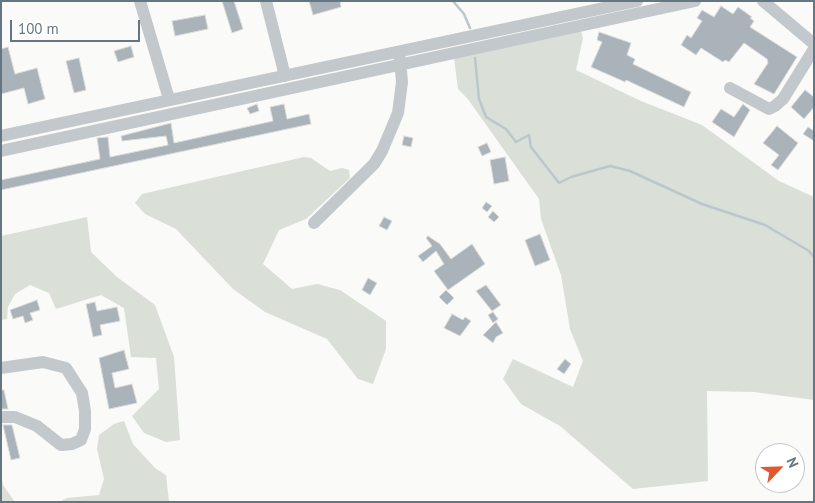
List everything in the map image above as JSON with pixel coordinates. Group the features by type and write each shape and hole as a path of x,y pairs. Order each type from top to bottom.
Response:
{"street":[{"path":"140,1 169,99"},
{"path":"266,1 285,76"},
{"path":"1,151 402,66 467,45 637,1"},
{"path":"488,40 695,1"},
{"path":"763,1 814,44"},
{"path":"1,136 169,99 399,52 467,45"},
{"path":"730,88 769,109 783,99 814,49"},
{"path":"314,223 374,164 382,152 398,113 402,82 402,66 399,52"},
{"path":"1,368 43,362 66,368 82,393 85,429 80,440 72,444 61,445 37,426 15,418 1,417"}],"shaded area":[{"path":"581,31 583,38 576,70 641,101 702,125 779,181 814,197 814,400 754,392 707,391 708,481 633,489 560,426 521,404 503,379 513,359 573,387 583,361 570,329 561,275 541,219 539,199 467,98 458,89 454,58"},
{"path":"304,157 311,158 330,171 342,168 349,170 350,178 306,219 279,230 263,264 292,289 317,284 340,290 386,321 386,349 373,384 358,379 327,339 265,312 233,289 176,229 145,214 135,203 142,194"},
{"path":"87,217 91,252 117,277 155,305 174,357 180,440 166,442 144,433 132,416 159,389 156,358 131,357 124,308 101,295 56,309 49,293 30,285 15,294 8,307 7,319 1,320 1,236"},
{"path":"124,421 133,444 155,468 166,475 169,502 59,502 67,498 99,495 104,479 97,449 99,435 114,424"},
{"path":"1,475 3,485 15,502 1,502"}],"building":[{"path":"222,1 234,1 243,29 232,33"},
{"path":"309,1 340,1 341,7 313,15"},
{"path":"721,6 733,14 738,7 752,17 750,18 754,21 750,27 797,57 774,94 754,84 768,63 767,59 744,43 729,62 725,60 723,62 701,48 696,55 681,45 687,35 691,38 702,21 697,18 702,10 714,17"},
{"path":"205,15 208,29 175,36 172,21"},
{"path":"599,32 631,43 627,55 635,59 633,64 691,92 684,107 626,80 625,82 591,67 602,42 597,40"},
{"path":"131,46 134,57 118,62 114,51"},
{"path":"8,47 15,74 37,68 45,99 28,104 24,88 1,94 1,49"},
{"path":"79,58 86,90 74,93 66,61"},
{"path":"805,90 814,97 814,107 804,119 791,107"},
{"path":"257,104 259,111 250,114 247,108"},
{"path":"284,104 287,119 309,114 311,124 1,190 1,180 100,159 97,138 108,137 110,157 168,145 166,136 122,141 121,136 171,123 174,143 273,121 270,107"},
{"path":"743,104 750,110 734,137 712,122 721,109 734,117"},
{"path":"777,126 798,143 778,170 771,165 779,155 763,143"},
{"path":"808,127 814,131 814,141 803,134"},
{"path":"404,136 413,138 411,147 402,145"},
{"path":"487,143 491,152 482,156 478,147"},
{"path":"505,157 509,181 494,184 490,160"},
{"path":"486,202 492,206 487,212 482,208"},
{"path":"493,211 499,217 494,222 488,217"},
{"path":"384,217 392,221 387,230 379,226"},
{"path":"540,234 550,260 535,266 525,240"},
{"path":"428,236 440,244 451,259 472,244 485,264 448,290 434,271 444,264 436,251 423,262 418,256 432,246 426,238"},
{"path":"368,278 377,283 370,295 362,290"},
{"path":"486,285 501,305 492,311 476,291"},
{"path":"446,290 454,298 447,305 439,297"},
{"path":"37,300 40,310 30,313 33,320 25,323 23,316 13,319 10,310"},
{"path":"95,302 97,311 117,307 120,321 100,325 102,335 93,337 86,304"},
{"path":"493,312 498,319 493,323 488,315"},
{"path":"452,314 463,320 465,317 471,321 460,336 444,328"},
{"path":"496,322 503,333 496,337 493,343 483,335"},
{"path":"124,350 129,369 112,373 115,388 132,384 137,403 109,409 99,358"},
{"path":"565,359 571,364 564,374 557,369"},
{"path":"1,390 4,390 8,409 1,409"},
{"path":"3,425 12,425 20,458 11,460"}],"waterway":[{"path":"453,1 464,14 470,28"},
{"path":"475,58 479,99 486,117 506,129 516,142 529,135 531,147 559,183 571,177 610,166 630,171 702,204 765,225 809,251 814,257"}]}
